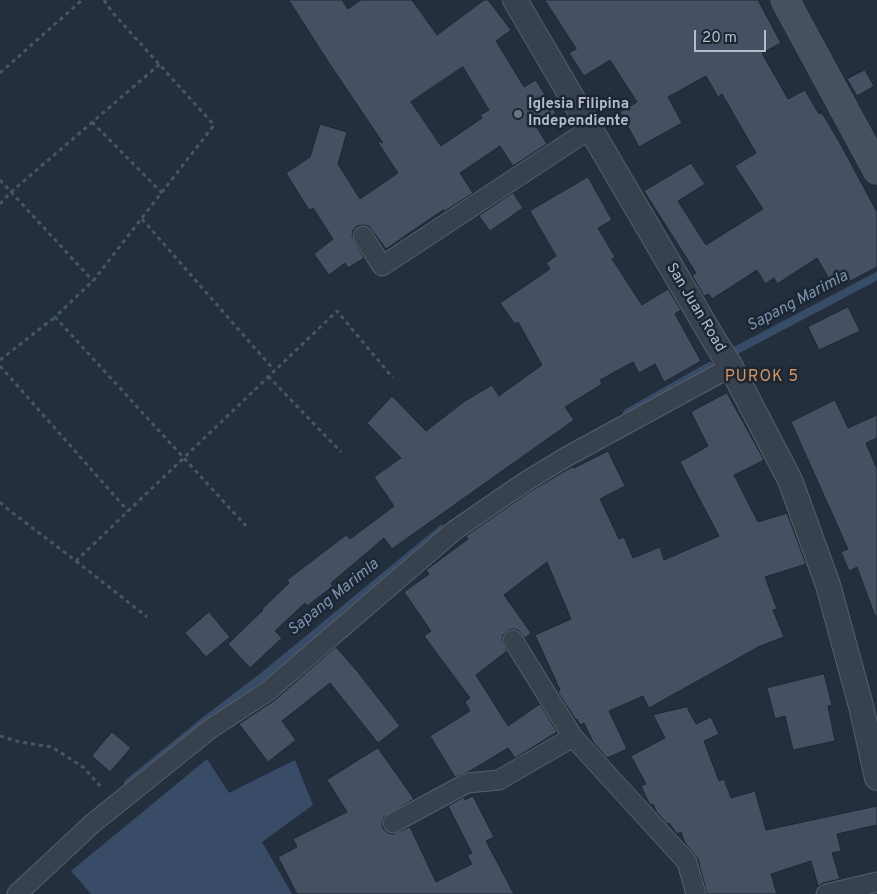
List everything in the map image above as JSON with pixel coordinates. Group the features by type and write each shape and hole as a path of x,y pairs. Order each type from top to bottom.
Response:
{"main road":[{"path":"785,0 877,170"}],"street":[{"name":"San Juan Road","path":"515,0 730,367 790,480 828,585 861,706 877,778"},
{"path":"364,236 382,266 590,129"},
{"path":"17,894 93,823 210,729 268,691 455,530 524,482 566,457 730,367"},
{"path":"513,640 573,737 687,862 696,894"},
{"path":"393,823 467,783 498,780 573,737"},
{"path":"826,894 877,882"}],"path":[{"path":"0,73 82,0"},
{"path":"0,360 55,317 93,281 214,125 112,12 104,0"},
{"path":"0,204 11,192 160,64"},
{"path":"92,122 162,193"},
{"path":"0,180 93,281"},
{"path":"142,219 274,370"},
{"path":"76,561 336,311 393,378"},
{"path":"55,317 246,526"},
{"path":"0,366 128,511"},
{"path":"268,376 341,452"},
{"path":"0,502 147,617"},
{"path":"0,511 5,507"},
{"path":"0,736 20,742 52,747 83,767 101,787 94,793"}],"water":[{"path":"207,759 229,793 295,760 313,805 262,842 292,894 91,894 71,871"}],"building":[{"path":"289,0 342,0 348,9 361,0 412,0 437,35 484,0 488,0 511,30 496,41 524,87 536,80 556,113 536,126 547,144 513,166 500,146 460,173 473,193 445,211 443,210 386,249 369,226 357,226 353,230 352,237 364,258 348,268 345,263 329,275 314,254 333,239 313,208 309,210 286,173 310,157 320,124 347,132 338,164 360,199 398,173 377,141 383,143","holes":["463,67 489,110 480,115 482,118 441,146 411,102"]},
{"path":"545,0 758,0 781,43 762,53 788,99 805,90 819,114 822,113 877,212 877,267 835,289 817,258 777,284 774,278 765,284 757,270 712,299 709,294 704,296 692,275 696,273 644,191 691,163 705,184 678,201 706,245 763,209 735,166 756,153 722,94 718,97 706,76 668,97 682,123 639,147 620,112 637,102 610,60 584,76 569,53 576,49"},
{"path":"865,70 874,86 857,96 847,79"},
{"path":"588,177 612,220 598,228 615,257 612,259 642,305 668,289 681,310 675,314 701,361 664,382 655,364 639,373 633,362 600,380 602,384 565,407 574,420 392,549 384,538 331,583 333,586 307,606 305,603 275,631 282,638 250,668 228,644 289,583 287,580 346,535 350,539 394,506 374,477 401,458 367,423 392,396 426,431 465,401 492,385 499,396 542,365 518,322 515,324 500,303 550,269 546,263 556,256 530,211"},
{"path":"513,193 523,208 490,231 479,216"},
{"path":"848,307 860,331 819,350 808,327"},
{"path":"727,393 764,460 734,475 758,522 787,513 806,564 765,577 777,609 773,610 784,637 760,646 649,708 643,696 609,711 627,749 607,758 593,742 584,723 580,725 558,692 560,690 535,635 571,619 547,562 504,595 531,633 525,638 518,630 512,629 507,631 503,635 502,640 507,651 476,675 508,726 540,704 557,732 515,758 508,748 470,771 455,777 430,736 470,711 465,702 470,698 424,636 431,631 404,592 429,574 426,570 468,539 466,536 531,491 572,467 574,468 608,451 625,486 600,499 619,539 624,537 633,558 660,547 664,560 719,536 680,462 708,446 691,412"},
{"path":"835,400 848,428 877,415 877,438 866,443 877,469 877,616 875,616 857,567 849,571 841,552 848,549 791,422"},
{"path":"209,612 230,637 206,657 185,633"},
{"path":"336,647 400,726 378,743 330,683 282,721 296,740 268,762 239,724 275,700"},
{"path":"824,674 832,705 828,706 835,741 793,750 785,716 775,719 767,688"},
{"path":"687,707 696,724 711,717 719,734 704,741 719,781 724,779 731,798 755,791 766,830 877,806 877,825 837,834 841,851 832,853 840,879 818,886 811,861 771,874 777,894 707,894 698,859 685,843 681,832 677,834 669,823 667,824 656,811 653,804 650,805 641,786 646,784 631,756 665,738 653,715"},
{"path":"112,732 131,748 110,772 92,756"},
{"path":"378,748 414,799 384,817 383,829 393,834 410,827 436,882 472,864 467,855 472,853 448,806 464,797 465,800 473,796 494,837 486,841 514,894 297,894 278,857 297,847 293,839 347,812 327,780"}],"waterway":[{"name":"Sapang Marimla","path":"731,353 877,276"},
{"name":"Sapang Marimla","path":"627,413 710,366"},
{"name":"Sapang Marimla","path":"128,783 261,678 442,529"}],"place":[{"name":"Iglesia Filipina Independiente","path":"518,114"}],"district":[{"name":"PUROK 5","path":"762,378"}]}
